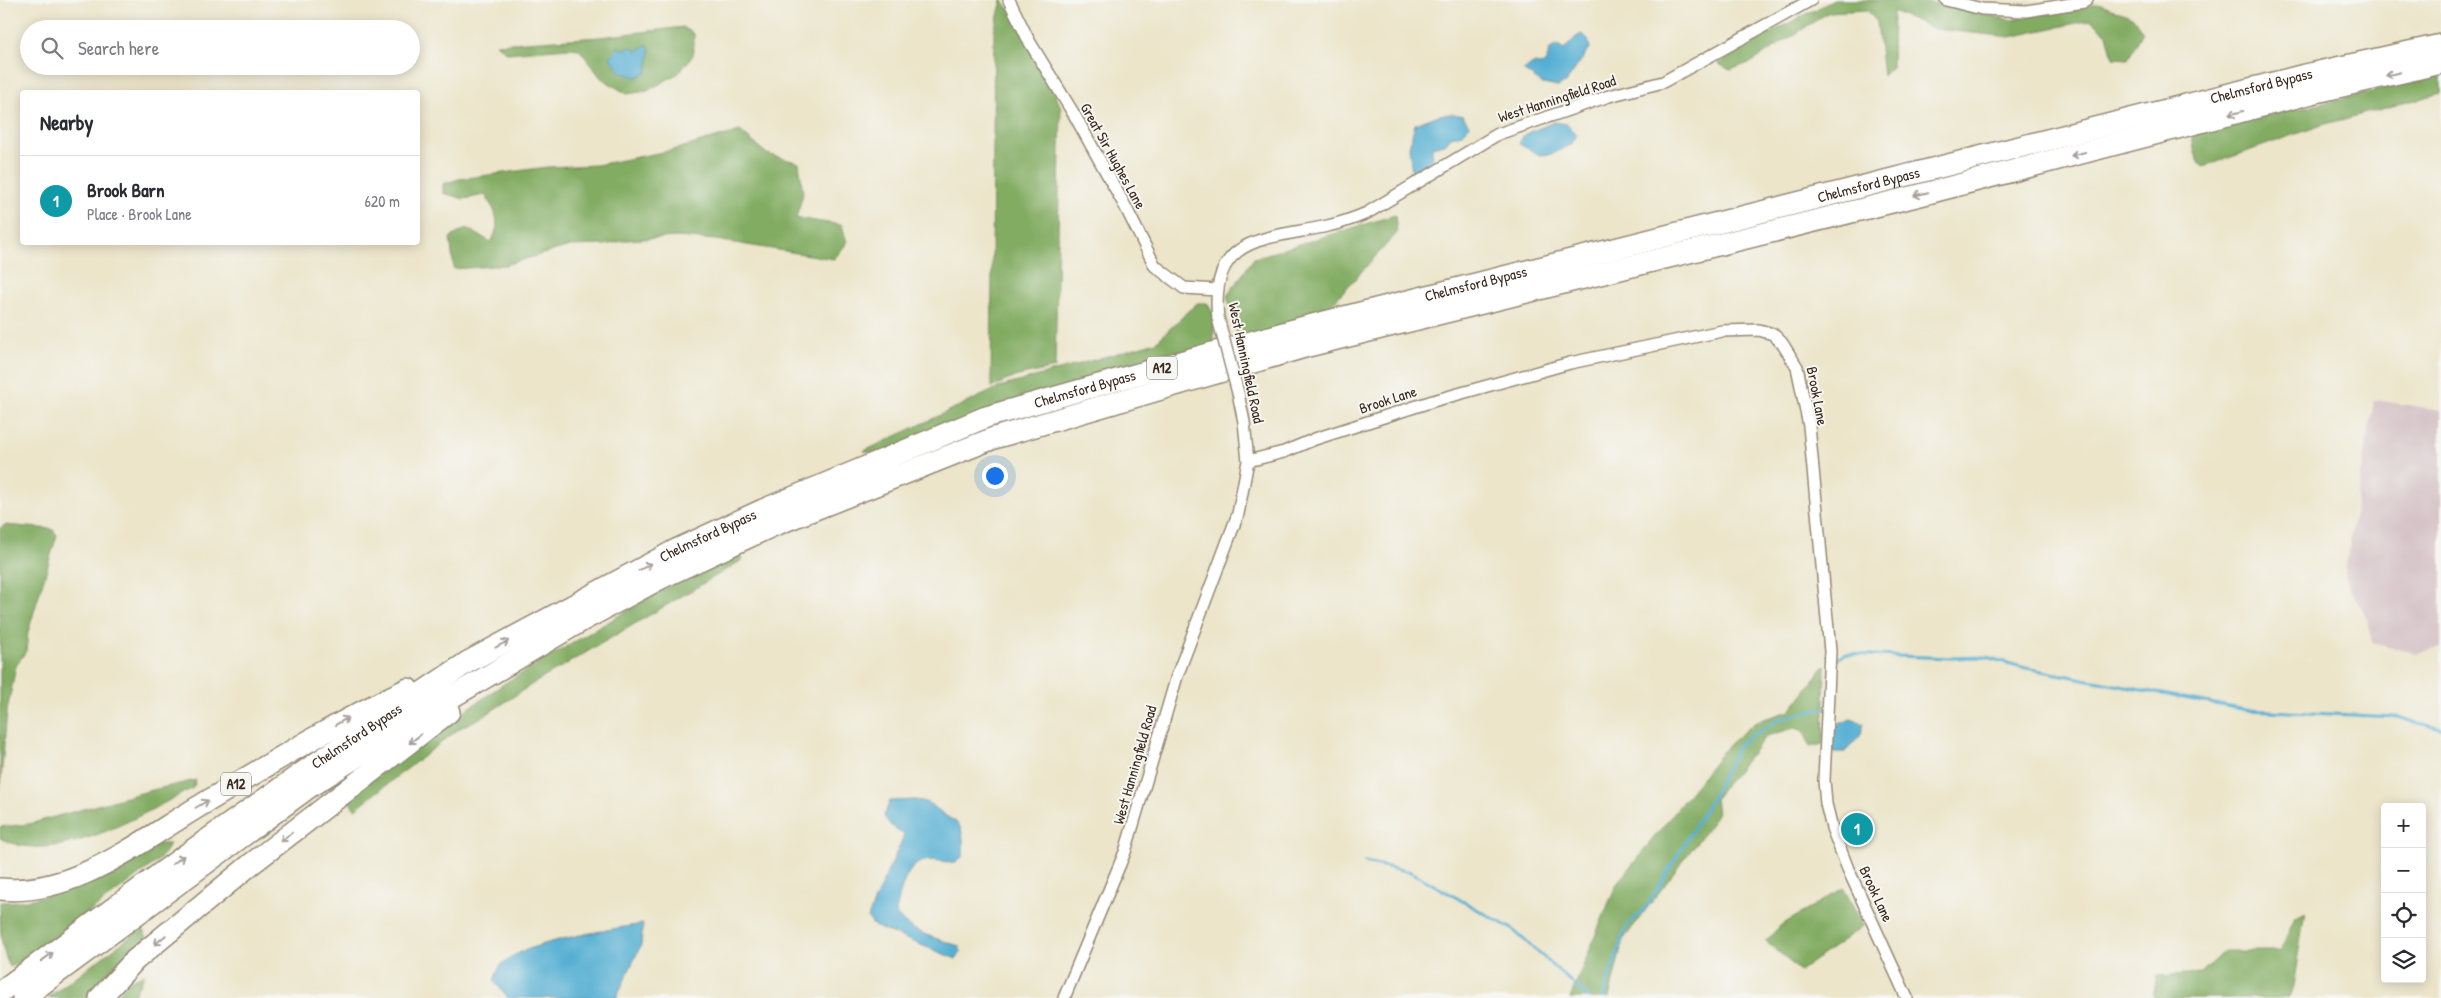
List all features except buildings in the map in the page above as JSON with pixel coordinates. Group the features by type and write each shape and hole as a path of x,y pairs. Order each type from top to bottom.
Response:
{"highway":[{"name":"Chelmsford Bypass","path":"10,992 187,854 304,771 468,662 676,550 763,510 986,417 1297,329 2305,75 2441,45"},
{"name":"Chelmsford Bypass","path":"10,992 309,787 507,664 661,578 772,526 994,438 1308,346 1920,195 2312,93 2441,64"},
{"name":"A12","path":"0,889 32,888 69,880 100,867 159,829 358,712 468,662"},
{"name":"A12","path":"100,998 135,960 250,864 452,710 507,664"},
{"name":"A12","path":"0,874 36,876 58,872 92,860 159,829"}],"street":[{"name":"Great Sir Hughes Lane","path":"1009,0 1029,41 1075,116 1125,206 1155,266 1184,288 1218,290"},
{"name":"West Hanningfield Road","path":"1064,998 1125,852 1177,676 1238,514 1248,461 1244,422 1238,393 1218,318 1218,290 1225,266 1236,252 1250,242 1271,235 1349,221 1367,213 1498,134 1584,104 1663,82 1811,0"},
{"path":"1946,0 1982,9 2026,11 2087,0"},
{"name":"Brook Lane","path":"1248,461 1284,452 1315,439 1433,401 1570,363 1722,331 1760,330 1773,334 1782,343 1797,367 1808,426 1830,651 1824,771 1826,804 1844,861 1907,998"}],"shaded area":[{"path":"2374,400 2441,410 2441,648 2415,653 2372,643 2367,618 2344,577"}],"green space":[{"path":"1002,0 1020,22 1061,107 1055,368 1018,376 991,387 994,31"},
{"path":"1834,0 1919,0 2011,20 2098,4 2133,17 2143,32 2128,59 2113,58 2107,34 2091,20 2010,37 1935,29 1893,11 1892,67 1883,76 1877,22 1867,10 1829,12 1752,62 1730,70 1719,64 1764,36"},
{"path":"683,27 694,34 693,55 679,73 647,91 627,94 601,78 579,49 569,48 507,53 496,44 600,37"},
{"path":"2441,76 2441,93 2322,125 2203,167 2196,156 2193,133"},
{"path":"740,131 767,154 799,163 803,194 796,218 842,225 847,243 834,259 716,240 677,237 627,240 605,245 570,246 505,265 454,269 450,238 466,228 491,242 497,223 495,212 485,195 464,199 443,193 443,184 459,179 547,167 597,165 673,150"},
{"path":"1395,215 1397,233 1319,318 1239,340 1227,296 1254,258"},
{"path":"1197,303 1207,303 1214,315 1214,346 879,454 864,451 1000,387 1156,342"},
{"path":"5,525 52,529 57,535 28,632 26,651 16,666 7,711 0,791 0,528"},
{"path":"740,555 742,560 721,573 531,685 484,716 460,728 355,809 347,799 505,683 662,590 708,566"},
{"path":"1825,665 1823,744 1810,747 1804,731 1795,728 1766,736 1715,798 1717,814 1710,825 1623,940 1609,998 1570,998 1616,885 1728,745 1757,721 1790,711"},
{"path":"196,780 193,788 150,811 99,834 72,842 47,847 22,846 0,838 0,827 29,824 148,791"},
{"path":"158,844 170,844 160,859 24,961 10,967 2,944 0,902 21,901 62,891 101,874"},
{"path":"1844,888 1863,926 1800,971 1766,941 1780,926"},
{"path":"2305,912 2293,986 2289,998 2153,998 2157,976 2201,973 2224,951 2280,951 2295,917"},
{"path":"142,928 147,937 90,998 47,998"},
{"path":"145,974 132,998 115,998 130,981"}],"water":[{"path":"1582,34 1588,40 1590,48 1566,82 1558,87 1543,84 1523,70 1535,63 1542,65 1547,60 1549,50 1556,45 1564,50 1576,37"},
{"path":"647,44 650,51 647,72 637,77 622,73 610,58 618,47 624,49 632,47 637,51"},
{"path":"1453,114 1463,116 1470,126 1462,134 1451,137 1445,144 1432,147 1432,159 1412,173 1409,147 1415,124 1439,115"},
{"path":"1554,122 1567,124 1577,134 1571,145 1551,154 1540,155 1519,144 1524,135"},
{"path":"1851,719 1864,724 1860,736 1845,752 1833,752 1833,730 1839,724"},
{"path":"915,800 932,805 959,825 963,838 963,856 956,863 931,860 924,861 912,868 904,882 896,913 901,920 915,930 959,946 961,951 956,959 874,926 868,918 904,835 889,824 884,816 890,801"},
{"path":"643,924 641,945 616,998 508,998 494,981 502,964 513,956 529,949 569,938"}],"waterway":[{"path":"1832,663 1845,654 1951,658 1986,657 2026,668 2246,710 2397,717 2441,729"},
{"path":"1603,998 1626,927 1647,906 1710,801 1740,743 1780,719 1824,708"},
{"path":"1365,862 1411,872 1512,929 1589,998"}],"place":[{"name":"Brook Barn","path":"1857,829"}]}
